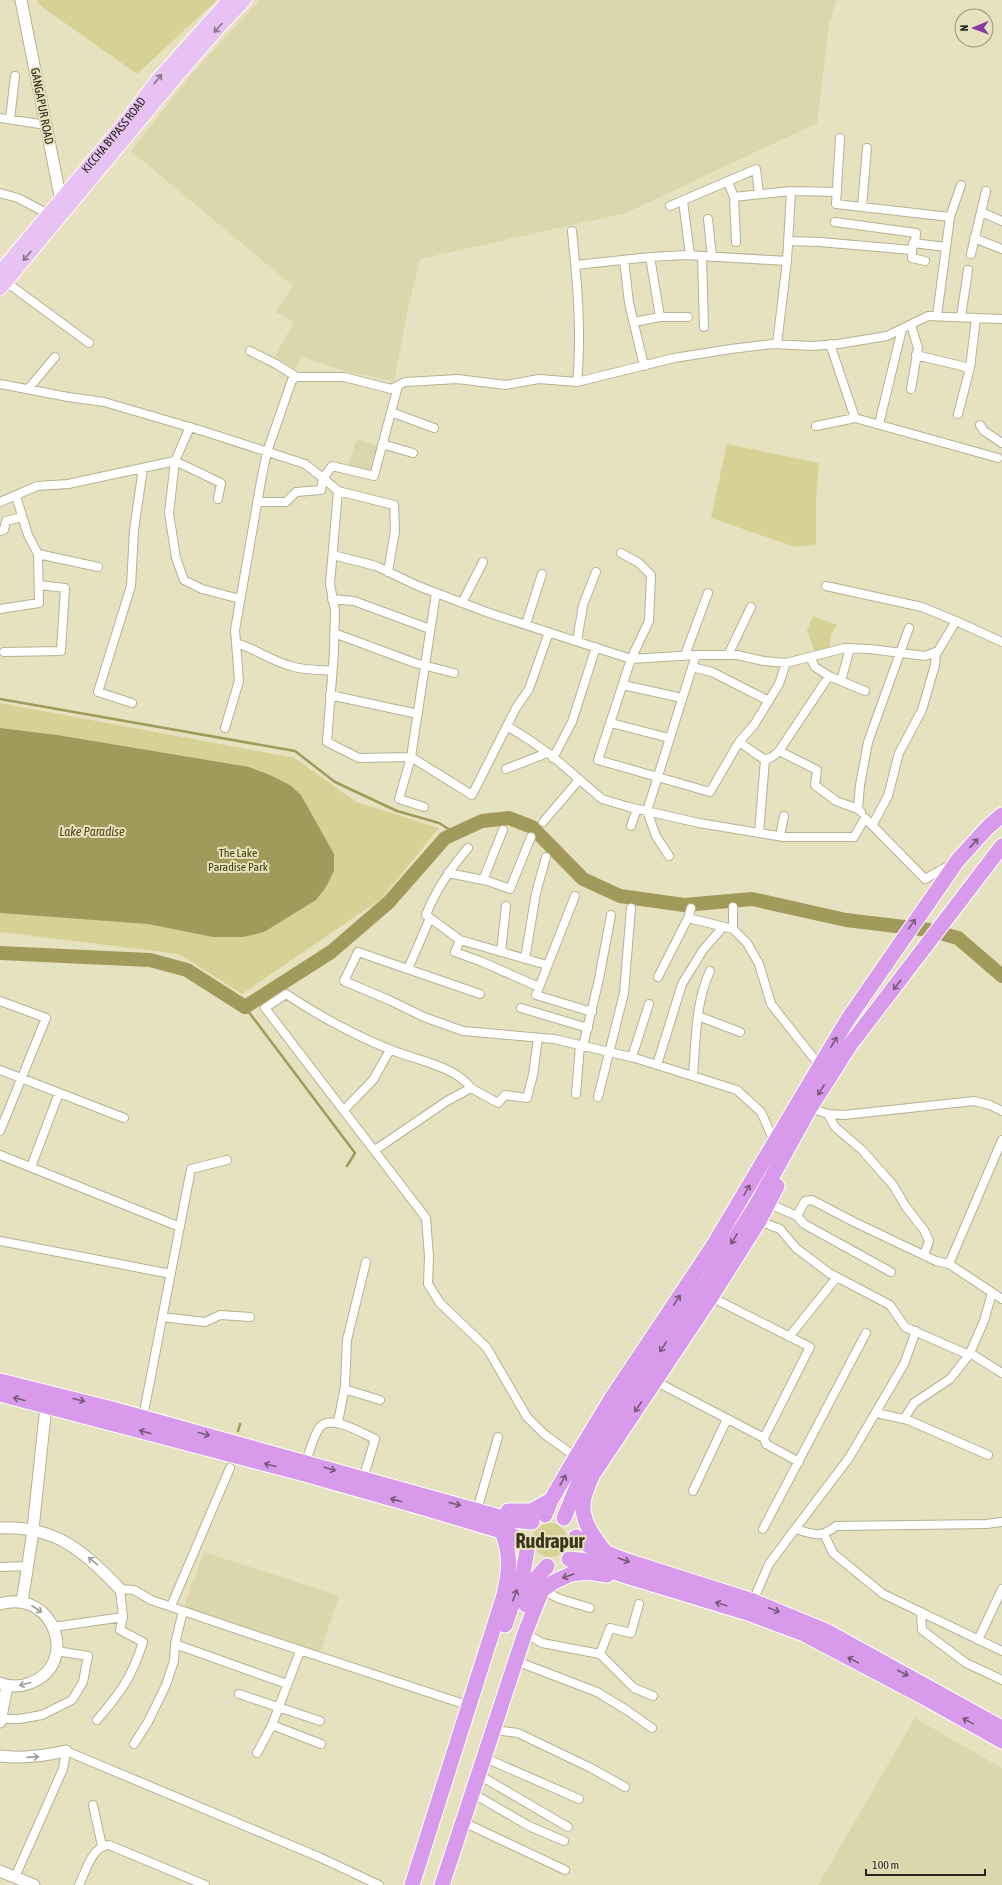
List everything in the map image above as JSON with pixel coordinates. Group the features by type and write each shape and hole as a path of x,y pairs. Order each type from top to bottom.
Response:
{"highway":[{"path":"564,1518 578,1484 590,1462 650,1378 764,1202 775,1171 805,1105 820,1066 848,1019 958,860 988,828 1002,816"},
{"path":"502,1616 523,1574 527,1529 539,1518 551,1500 611,1399 713,1246 775,1143 921,954 954,907 1002,846"},
{"path":"607,1554 590,1532 584,1518 584,1498 594,1474 650,1378"},
{"path":"0,1381 48,1399 422,1502 477,1510 511,1520 539,1518 556,1514 571,1524 576,1537 575,1549 569,1559 557,1566 547,1566 533,1560 526,1547 508,1533 422,1502 363,1479 303,1468 143,1417 110,1416"},
{"path":"0,1394 48,1399"},
{"path":"477,1510 488,1508 519,1512 531,1511 551,1500"},
{"path":"420,1885 425,1859 502,1616 510,1568 507,1544 502,1531"},
{"path":"576,1537 607,1554 750,1607 804,1634 883,1669 922,1690 1002,1728"},
{"path":"569,1559 587,1561 620,1574 750,1607"},
{"path":"432,1885 458,1820 521,1632 534,1582 547,1566"},
{"path":"442,1885 458,1820 472,1793 485,1758 516,1661 521,1632 542,1590 554,1582 571,1574 588,1572 608,1575 620,1574"},
{"path":"922,1690 1002,1741"},
{"path":"412,1885 425,1859"}],"main road":[{"name":"KICCHA BYPASS ROAD","path":"2,281 42,230 57,215 61,198 80,185 158,79 229,0"},
{"path":"57,215 80,185 221,25 246,0"}],"street":[{"name":"GANGAPUR ROAD","path":"21,0 61,198"},
{"path":"10,119 15,76"},
{"path":"0,118 46,125"},
{"path":"840,138 836,204 950,217"},
{"path":"862,207 867,148"},
{"path":"670,206 756,169 759,194"},
{"path":"728,182 734,197 736,242"},
{"path":"937,316 950,217 961,185"},
{"path":"734,197 791,191 837,192"},
{"path":"777,344 787,261 791,191"},
{"path":"971,254 986,192"},
{"path":"0,193 18,198 57,215"},
{"path":"683,201 690,256"},
{"path":"981,212 1002,221"},
{"path":"708,219 712,257"},
{"path":"835,222 916,233 912,258 925,261"},
{"path":"572,231 576,265 580,351 577,382"},
{"path":"974,238 1002,249"},
{"path":"788,241 913,247 946,247"},
{"path":"576,265 650,256 702,256 787,261"},
{"path":"650,256 660,317"},
{"path":"702,256 704,327"},
{"path":"624,260 629,303 644,366"},
{"path":"961,317 968,270"},
{"path":"2,281 89,344"},
{"path":"250,350 297,377 344,377 390,389 405,382 458,379 504,385 539,379 577,382 674,358 731,349 777,344 812,346 887,336 928,316 1002,319"},
{"path":"634,322 660,317 688,317"},
{"path":"958,414 970,368 976,318"},
{"path":"911,325 918,348 911,389"},
{"path":"879,424 902,329"},
{"path":"830,344 855,418"},
{"path":"916,354 970,368"},
{"path":"28,389 55,357"},
{"path":"225,728 239,681 235,630 267,452 292,380 297,377"},
{"path":"0,384 104,402 190,427 305,464 338,491 394,505 395,532 388,572"},
{"path":"257,502 286,502 296,492 321,490 323,478 332,466 374,476 398,386"},
{"path":"391,412 434,428"},
{"path":"816,426 855,418 998,458"},
{"path":"980,425 984,431 1002,443"},
{"path":"190,427 175,461 169,513 176,558 184,580 202,589 240,599"},
{"path":"382,444 413,453"},
{"path":"0,502 37,486 68,484 175,461 221,483 218,499"},
{"path":"132,703 98,692 130,586 134,530 143,468"},
{"path":"338,491 330,584 335,611 327,742 359,758 411,757 472,795 516,708 528,688 549,632"},
{"path":"0,609 39,603 38,554 28,535 16,496"},
{"path":"0,531 4,530 6,521 22,517"},
{"path":"621,553 640,563 650,575 649,621 631,659 598,760 710,792 739,742 754,725 769,701 779,684 786,663"},
{"path":"38,554 98,567"},
{"path":"333,555 376,566 462,603 631,659 685,655 737,655 764,661 786,663 850,648 925,656 936,652"},
{"path":"462,603 483,562"},
{"path":"577,641 583,604 596,572"},
{"path":"526,624 542,574"},
{"path":"4,652 61,651 65,588 39,585"},
{"path":"826,586 922,607 1002,642"},
{"path":"424,807 399,799 411,757 436,593"},
{"path":"685,655 708,593"},
{"path":"332,599 354,601 430,629"},
{"path":"728,655 751,607"},
{"path":"873,824 888,796 899,753 922,710 935,665 936,652 956,621"},
{"path":"858,809 860,785 868,742 909,628"},
{"path":"334,633 426,666 454,673"},
{"path":"236,643 250,647 273,660 294,667 332,671"},
{"path":"506,769 550,755 572,722 596,647"},
{"path":"841,681 850,648"},
{"path":"669,856 656,836 647,811 696,655"},
{"path":"810,657 815,667 829,676 865,691"},
{"path":"692,667 712,672 769,701"},
{"path":"765,760 772,757 779,751 829,676"},
{"path":"623,685 682,698"},
{"path":"330,695 418,714"},
{"path":"611,723 669,738"},
{"path":"507,726 550,755 602,799 637,809 699,823 780,836 854,837 865,818"},
{"path":"739,742 765,760"},
{"path":"779,751 817,770 815,785 836,801 858,809 925,879 958,860"},
{"path":"759,832 765,760"},
{"path":"543,822 579,780"},
{"path":"632,826 637,809"},
{"path":"780,836 784,816"},
{"path":"483,880 503,830"},
{"path":"448,873 483,880 510,889 531,836"},
{"path":"468,848 448,873 434,895 426,915 460,940 547,965"},
{"path":"525,959 536,893 546,857"},
{"path":"575,896 536,995 592,1012"},
{"path":"501,952 506,906"},
{"path":"733,907 734,929"},
{"path":"598,1097 624,993 630,908"},
{"path":"658,977 688,918 691,908"},
{"path":"576,1094 582,1046 592,1012 611,915"},
{"path":"408,968 430,918"},
{"path":"688,918 734,929 747,943 759,964 771,1004 820,1066"},
{"path":"658,1065 682,984 703,950 723,926"},
{"path":"460,940 455,952 480,961 539,987"},
{"path":"480,994 408,968 382,962 358,952 344,981 390,1000 424,1017 463,1031 538,1038 582,1046 632,1057 737,1090 761,1112 775,1143"},
{"path":"693,1076 698,1016 704,984 710,971"},
{"path":"538,1038 533,1074 527,1098 505,1095 498,1103 471,1088 465,1079 420,1059 390,1050 322,1018 286,994 265,1008 426,1218 429,1256 428,1284 440,1303 487,1348 527,1417 544,1434 576,1457"},
{"path":"0,1001 46,1018 0,1132"},
{"path":"632,1057 648,1004"},
{"path":"521,1008 588,1028"},
{"path":"698,1016 740,1032"},
{"path":"344,1110 373,1080 390,1050"},
{"path":"0,1070 124,1118"},
{"path":"375,1150 447,1101 471,1088"},
{"path":"31,1167 58,1093"},
{"path":"805,1105 828,1114 844,1115 974,1102 990,1105 1002,1111"},
{"path":"828,1114 834,1127 862,1150 893,1185 906,1207 924,1230 929,1241 924,1255"},
{"path":"949,1264 1002,1140"},
{"path":"0,1155 180,1227"},
{"path":"143,1417 191,1169 227,1160"},
{"path":"797,1216 805,1201 812,1200 924,1255 949,1264 1002,1299"},
{"path":"764,1202 797,1216 804,1224 891,1272"},
{"path":"754,1218 780,1229 796,1248 837,1277 890,1305 905,1327 969,1354 1002,1373"},
{"path":"0,1240 171,1274"},
{"path":"338,1422 344,1389 347,1340 366,1262"},
{"path":"790,1337 837,1277"},
{"path":"904,1419 914,1403 950,1379 969,1354 984,1321 992,1293"},
{"path":"705,1294 810,1347 764,1438"},
{"path":"162,1317 205,1322 220,1316 250,1317"},
{"path":"750,1607 769,1564 849,1458 904,1364 916,1331"},
{"path":"763,1528 866,1333"},
{"path":"650,1378 764,1438 766,1444 799,1462"},
{"path":"344,1389 380,1400"},
{"path":"22,1602 28,1566 48,1399"},
{"path":"876,1413 904,1419 988,1455"},
{"path":"693,1491 727,1419"},
{"path":"303,1468 320,1427 326,1422 338,1422 375,1439 363,1479"},
{"path":"477,1510 498,1437"},
{"path":"171,1606 230,1468"},
{"path":"795,1530 818,1535 824,1534 836,1526 986,1524 1002,1522"},
{"path":"0,1528 32,1531 63,1540 81,1551 120,1589 123,1617 120,1630 143,1642 135,1667 119,1694 97,1720"},
{"path":"824,1534 833,1554 883,1594 1002,1651"},
{"path":"0,1567 28,1566"},
{"path":"120,1589 134,1590 151,1600 473,1708"},
{"path":"978,1640 1002,1589"},
{"path":"542,1590 560,1599 590,1608"},
{"path":"0,1604 9,1601 22,1602 36,1607 48,1616 54,1627 57,1644 56,1651 55,1659 47,1671 36,1681 22,1686 4,1685 0,1720 19,1719 42,1715 72,1700 83,1682 88,1656 56,1651"},
{"path":"600,1654 610,1628 631,1633 639,1604"},
{"path":"134,1744 148,1722 166,1685 174,1660 175,1644 183,1611"},
{"path":"921,1612 922,1630 966,1663 1002,1680"},
{"path":"54,1627 123,1617"},
{"path":"521,1632 542,1643 600,1654 634,1688 654,1696"},
{"path":"175,1644 287,1684"},
{"path":"257,1753 272,1725 300,1651"},
{"path":"516,1661 597,1692 652,1728"},
{"path":"239,1694 320,1721"},
{"path":"272,1725 322,1744"},
{"path":"494,1730 518,1733 591,1768 625,1788"},
{"path":"0,1756 14,1758 44,1756 66,1751 319,1857 379,1885"},
{"path":"13,1881 63,1769 66,1751"},
{"path":"485,1758 579,1799"},
{"path":"479,1774 539,1808 568,1827"},
{"path":"472,1793 529,1826 564,1841"},
{"path":"93,1805 102,1846"},
{"path":"458,1820 565,1870"},
{"path":"79,1885 96,1851 102,1846 109,1845 205,1885"},
{"path":"0,1872 13,1881 34,1885"}],"shaded area":[{"path":"260,0 836,0 829,23 817,123 626,213 420,259 408,309 394,381 345,371 302,357 295,369 275,356 294,322 275,312 293,286 131,151 190,76"},
{"path":"357,439 380,446 372,473 347,468"},
{"path":"204,1552 339,1596 320,1652 184,1606"},
{"path":"915,1718 1002,1768 1002,1885 818,1885"}],"green space":[{"path":"37,0 217,0 137,74 38,4"},
{"path":"727,444 819,463 816,501 816,544 795,547 711,518"},
{"path":"813,616 837,625 831,634 830,647 815,652 807,630"},
{"name":"Lake Paradise","path":"0,703 295,758 356,802 439,828 381,899 242,994 179,954 0,932"},
{"path":"547,1523 553,1523 557,1524 564,1530 567,1540 566,1547 560,1554 553,1557 547,1557 543,1556 536,1550 533,1543 533,1537 534,1533 540,1526"}],"water":[{"name":"Lake Paradise","path":"0,728 57,735 249,767 270,775 290,785 301,795 334,854 334,871 326,887 316,900 264,932 243,937 213,937 148,924 0,913"}],"waterway":[{"path":"0,699 295,751 335,782 397,811 439,823 455,833"},
{"path":"0,953 150,960 187,970 245,1007 331,952 389,902 445,838 482,821 509,818 532,827 583,879 620,896 684,905 752,899 846,920 929,930 958,938 1002,976"},
{"path":"245,1007 355,1153 347,1166"},
{"path":"238,1431 240,1424"}],"district":[{"name":"Rudrapur","path":"550,1540"}],"park label":[{"name":"The Lake Paradise Park","path":"238,860"}]}
